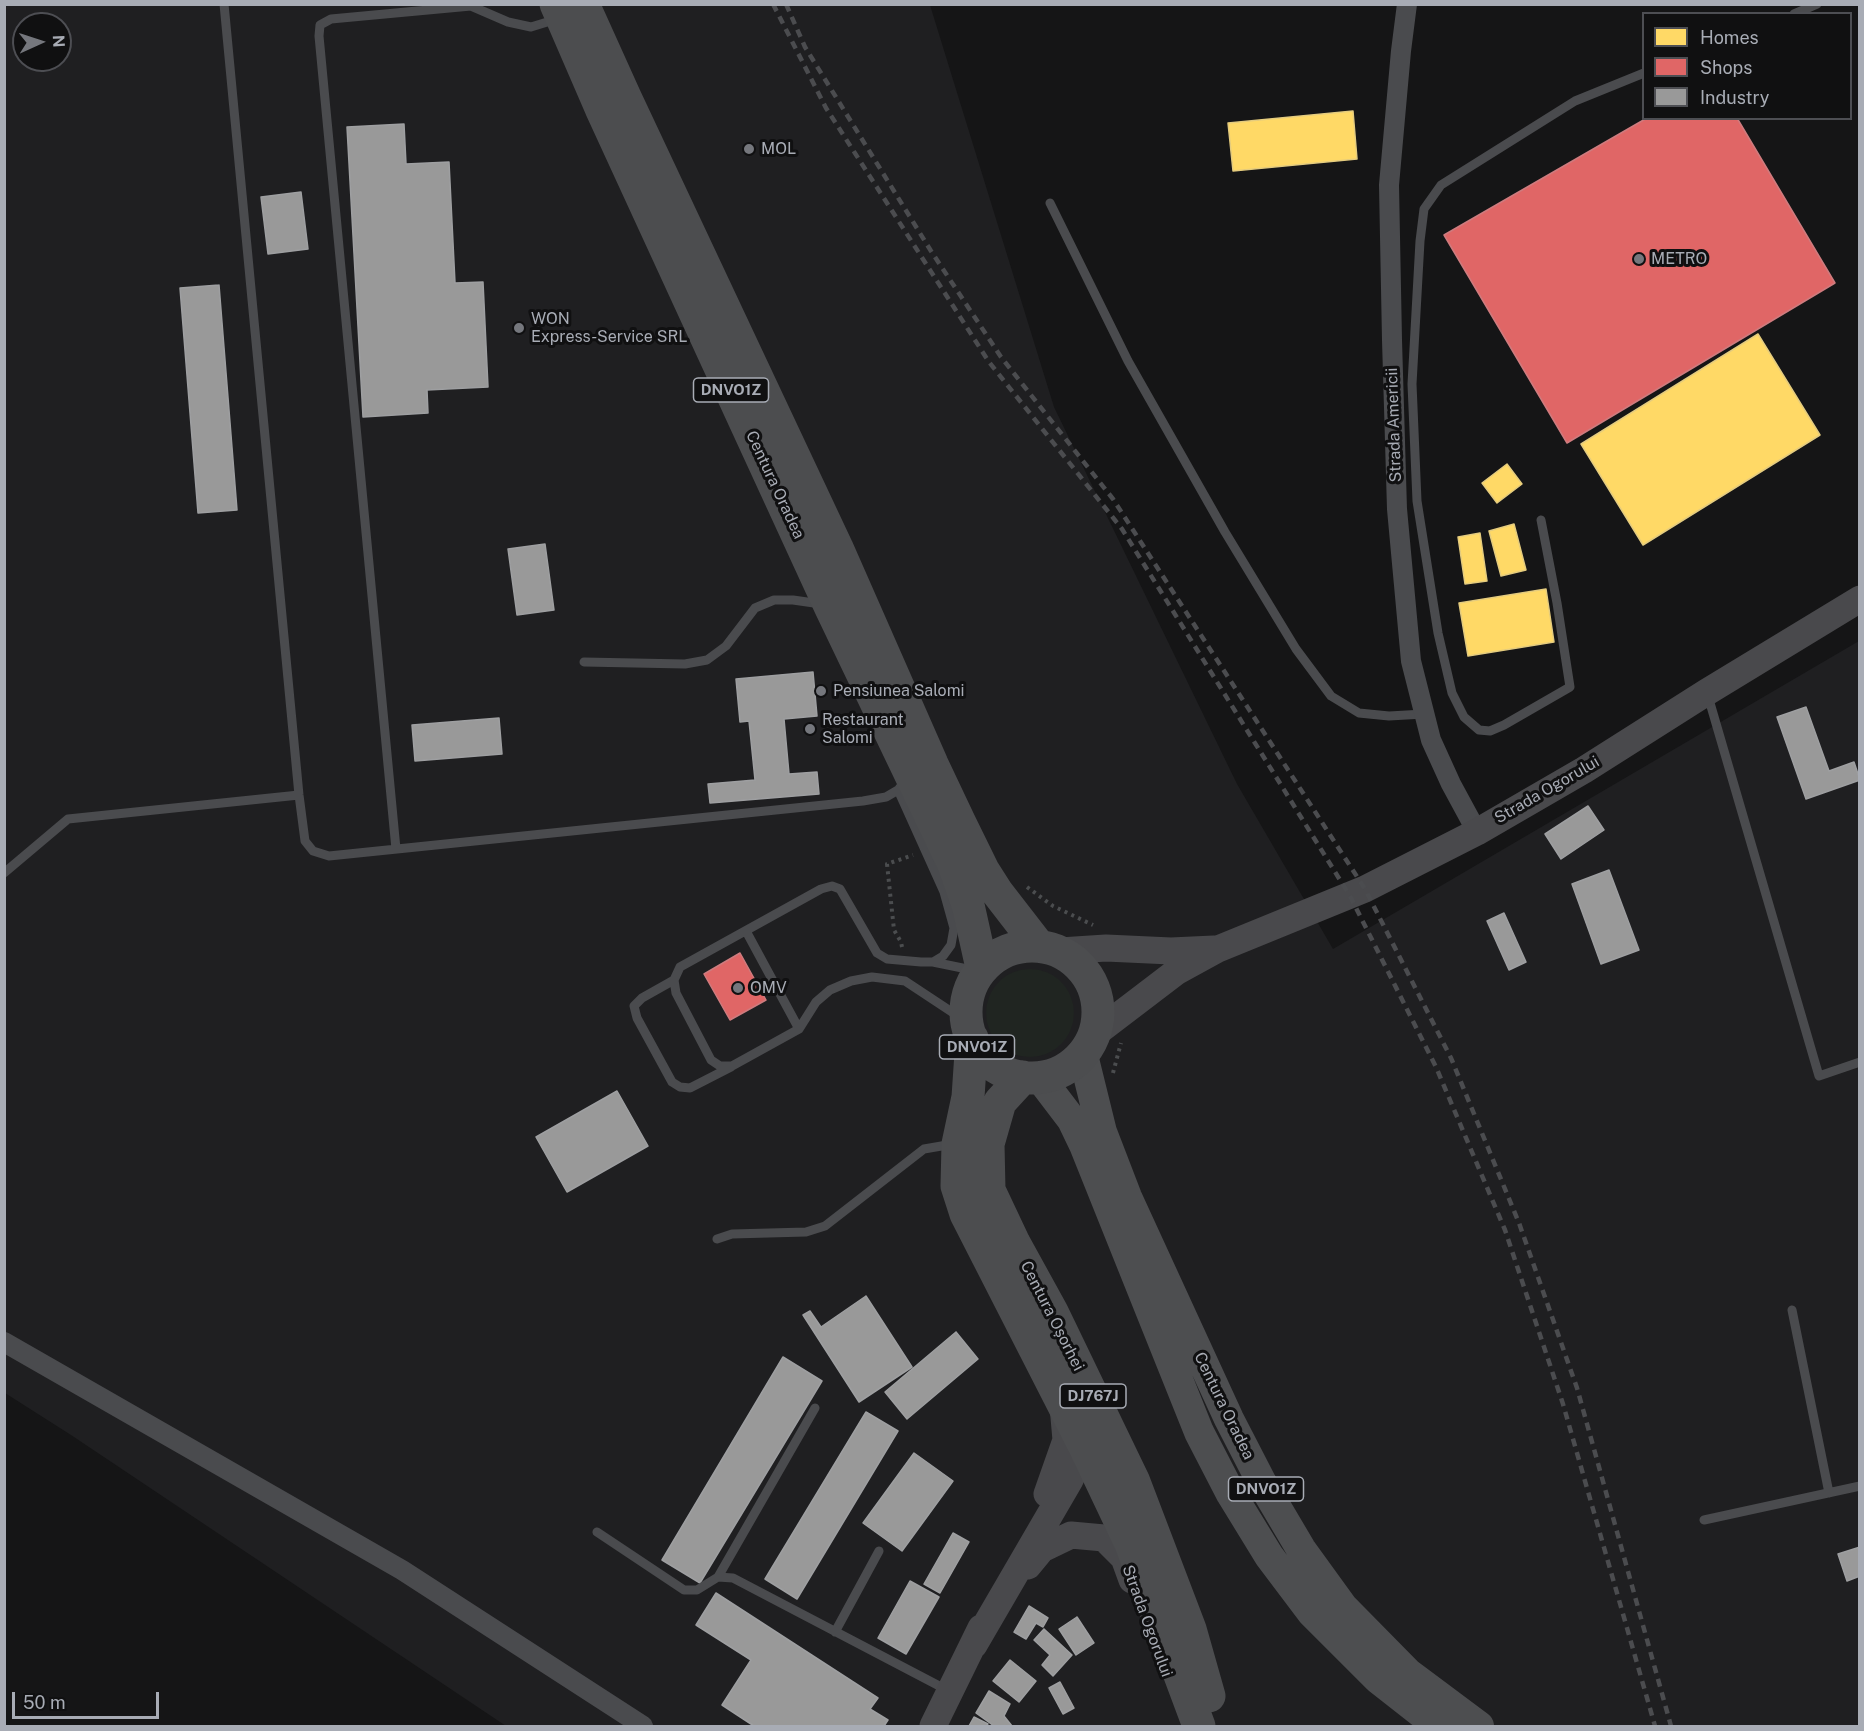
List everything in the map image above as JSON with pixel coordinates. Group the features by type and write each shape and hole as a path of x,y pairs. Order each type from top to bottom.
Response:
{"highway":[{"name":"Centura Oradea","path":"567,9 601,108 830,606 904,782 961,884 968,905 981,970"},
{"name":"Centura Oradea","path":"567,9 630,108 837,548 932,764 983,870 997,892 1049,948"},
{"path":"981,970 998,955 1017,947 1049,948"},
{"name":"DNVO1Z","path":"1049,948 1076,962 1089,976 1093,985 1099,1014 1089,1044"},
{"name":"DNVO1Z","path":"981,970 972,984 966,1002 969,1030 981,1054 1008,1074 1031,1077"},
{"name":"Centura Oșorhei","path":"969,1030 968,1097 958,1144 957,1186 966,1214 1063,1404"},
{"path":"1031,1077 1056,1074 1071,1066 1089,1044"},
{"name":"Centura Oșorhei","path":"1031,1077 999,1102 988,1144 989,1190 1014,1243 1052,1312 1134,1482 1190,1629 1218,1726"},
{"name":"DJ767J","path":"1063,1404 1131,1544 1198,1726"}],"main road":[{"name":"Centura Oradea","path":"1089,1044 1102,1132 1127,1197 1229,1419 1262,1483 1301,1549 1343,1607 1408,1673 1479,1726"},
{"name":"Centura Oradea","path":"1031,1077 1072,1120 1199,1432 1231,1494 1269,1556 1312,1613 1378,1679 1438,1726"}],"street":[{"name":"Strada Americii","path":"1407,4 1389,185 1397,508 1411,661 1424,714 1439,758 1477,832"},
{"name":"Strada Ogorului","path":"1089,1044 1176,972 1218,949 1357,893 1477,832 1584,770 1860,599"},
{"name":"Strada Ogorului","path":"1049,948 1171,951 1218,949"},
{"name":"Strada Ogorului","path":"974,1645 1070,1480 1085,1447 1084,1402 1053,1338 1052,1312"},
{"path":"4,1342 402,1570 643,1726"},
{"name":"Strada Ogorului","path":"933,1726 1046,1495 1066,1440 1063,1404"},
{"name":"Strada Ogorului","path":"1005,1594 1042,1550 1071,1535 1104,1538 1124,1558 1185,1726"}],"lane":[{"path":"224,4 305,841 313,851 329,856 863,801 885,797 904,782 944,892 954,928 951,945 943,956 933,962"},
{"path":"1799,12 1817,4"},
{"path":"396,849 319,36 320,25 332,18 471,6 508,22 531,27 567,9"},
{"path":"1541,520 1570,687 1490,731 1479,730 1464,717 1452,693 1438,633 1417,501 1412,384 1420,241 1424,209 1442,185 1575,101 1642,74"},
{"path":"1050,203 1128,361 1225,532 1296,649 1330,696 1359,713 1389,716 1424,714"},
{"path":"584,662 685,664 707,660 726,646 755,608 774,600 793,600 830,606"},
{"path":"1707,692 1820,1076 1860,1062"},
{"path":"4,873 68,819 299,795"},
{"path":"732,1066 720,1066 711,1060 676,993 674,980 680,967 821,889 832,886 840,889 877,953 887,959 933,962 981,970"},
{"path":"746,931 799,1029"},
{"path":"674,980 642,998 634,1006 637,1018 672,1082 680,1087 690,1088 799,1029 816,1002 830,990 851,981 872,977 905,981 969,1030"},
{"path":"717,1239 732,1234 806,1232 825,1226 924,1149 958,1144"},
{"path":"1792,1310 1828,1493"},
{"path":"597,1532 684,1590 697,1590 718,1577 815,1408"},
{"path":"1704,1520 1860,1486"},
{"path":"835,1632 879,1551"},
{"path":"718,1577 733,1578 950,1692"}],"shaded area":[{"path":"4,5 930,5 1054,407 1237,784 1333,949 1859,641 1859,1726 506,1726 5,1393"},
{"path":"1030,969 1055,976 1067,988 1074,1013 1067,1038 1055,1050 1030,1057 1005,1050 993,1038 986,1013 993,988 1005,976"}],"building: Homes":[{"path":"1353,111 1357,159 1233,171 1228,123"},
{"path":"1758,334 1820,435 1643,545 1581,444"},
{"path":"1507,464 1522,484 1497,503 1482,483"},
{"path":"1514,524 1526,570 1501,576 1489,531"},
{"path":"1480,533 1487,581 1465,584 1458,537"},
{"path":"1546,589 1554,642 1468,656 1459,603"}],"building: Shops":[{"name":"METRO","path":"1644,120 1738,120 1835,283 1567,443 1444,235"},
{"path":"740,953 766,1000 730,1020 704,974"}],"building: Industry":[{"path":"404,124 406,164 449,162 455,283 483,282 488,387 427,390 428,413 363,417 347,127"},
{"path":"301,192 308,249 268,254 261,197"},
{"path":"219,285 237,510 198,513 180,288"},
{"path":"545,544 554,610 517,615 508,549"},
{"path":"813,672 817,716 784,719 789,774 817,772 819,794 710,803 708,784 755,780 749,721 740,722 736,679"},
{"path":"1806,707 1829,771 1854,762 1860,780 1806,799 1777,717"},
{"path":"499,718 502,754 415,761 412,725"},
{"path":"1588,806 1604,830 1561,859 1545,834"},
{"path":"1609,870 1639,950 1601,964 1572,884"},
{"path":"1504,913 1526,962 1509,970 1487,921"},
{"path":"617,1091 648,1146 567,1192 536,1137"},
{"path":"866,1296 912,1367 859,1402 803,1315 810,1311 821,1327"},
{"path":"956,1332 978,1359 907,1419 885,1392"},
{"path":"783,1357 822,1381 700,1583 662,1560"},
{"path":"866,1412 898,1431 797,1599 765,1579"},
{"path":"914,1453 953,1481 902,1551 863,1523"},
{"path":"953,1533 969,1542 940,1593 924,1584"},
{"path":"1860,1547 1860,1576 1847,1581 1838,1554"},
{"path":"910,1581 939,1597 906,1654 878,1638"},
{"path":"716,1593 878,1698 870,1709 888,1720 884,1726 754,1726 722,1705 751,1660 696,1625"},
{"path":"1029,1606 1048,1618 1043,1627 1036,1623 1026,1639 1014,1632"},
{"path":"1077,1617 1094,1643 1076,1655 1059,1629"},
{"path":"1044,1629 1072,1655 1053,1676 1042,1665 1050,1655 1034,1640"},
{"path":"1010,1660 1036,1681 1019,1702 993,1681"},
{"path":"1060,1682 1074,1708 1063,1714 1049,1688"},
{"path":"989,1691 1010,1704 1004,1716 1012,1726 994,1726 976,1713"},
{"path":"974,1717 988,1724 969,1726"}],"railway":[{"path":"773,4 826,108 989,362 1122,529 1350,896 1436,1067 1505,1230 1563,1404 1655,1726"},
{"path":"786,4 805,47 931,251 1001,357 1113,499 1365,889 1451,1058 1519,1223 1577,1388 1671,1726"}],"place":[{"name":"MOL","path":"749,149"},
{"name":"METRO","path":"1639,259"},
{"name":"WON Express-Service SRL","path":"519,328"},
{"name":"Pensiunea Salomi","path":"821,691"},
{"name":"Restaurant Salomi","path":"810,729"},
{"name":"OMV","path":"738,988"}]}
